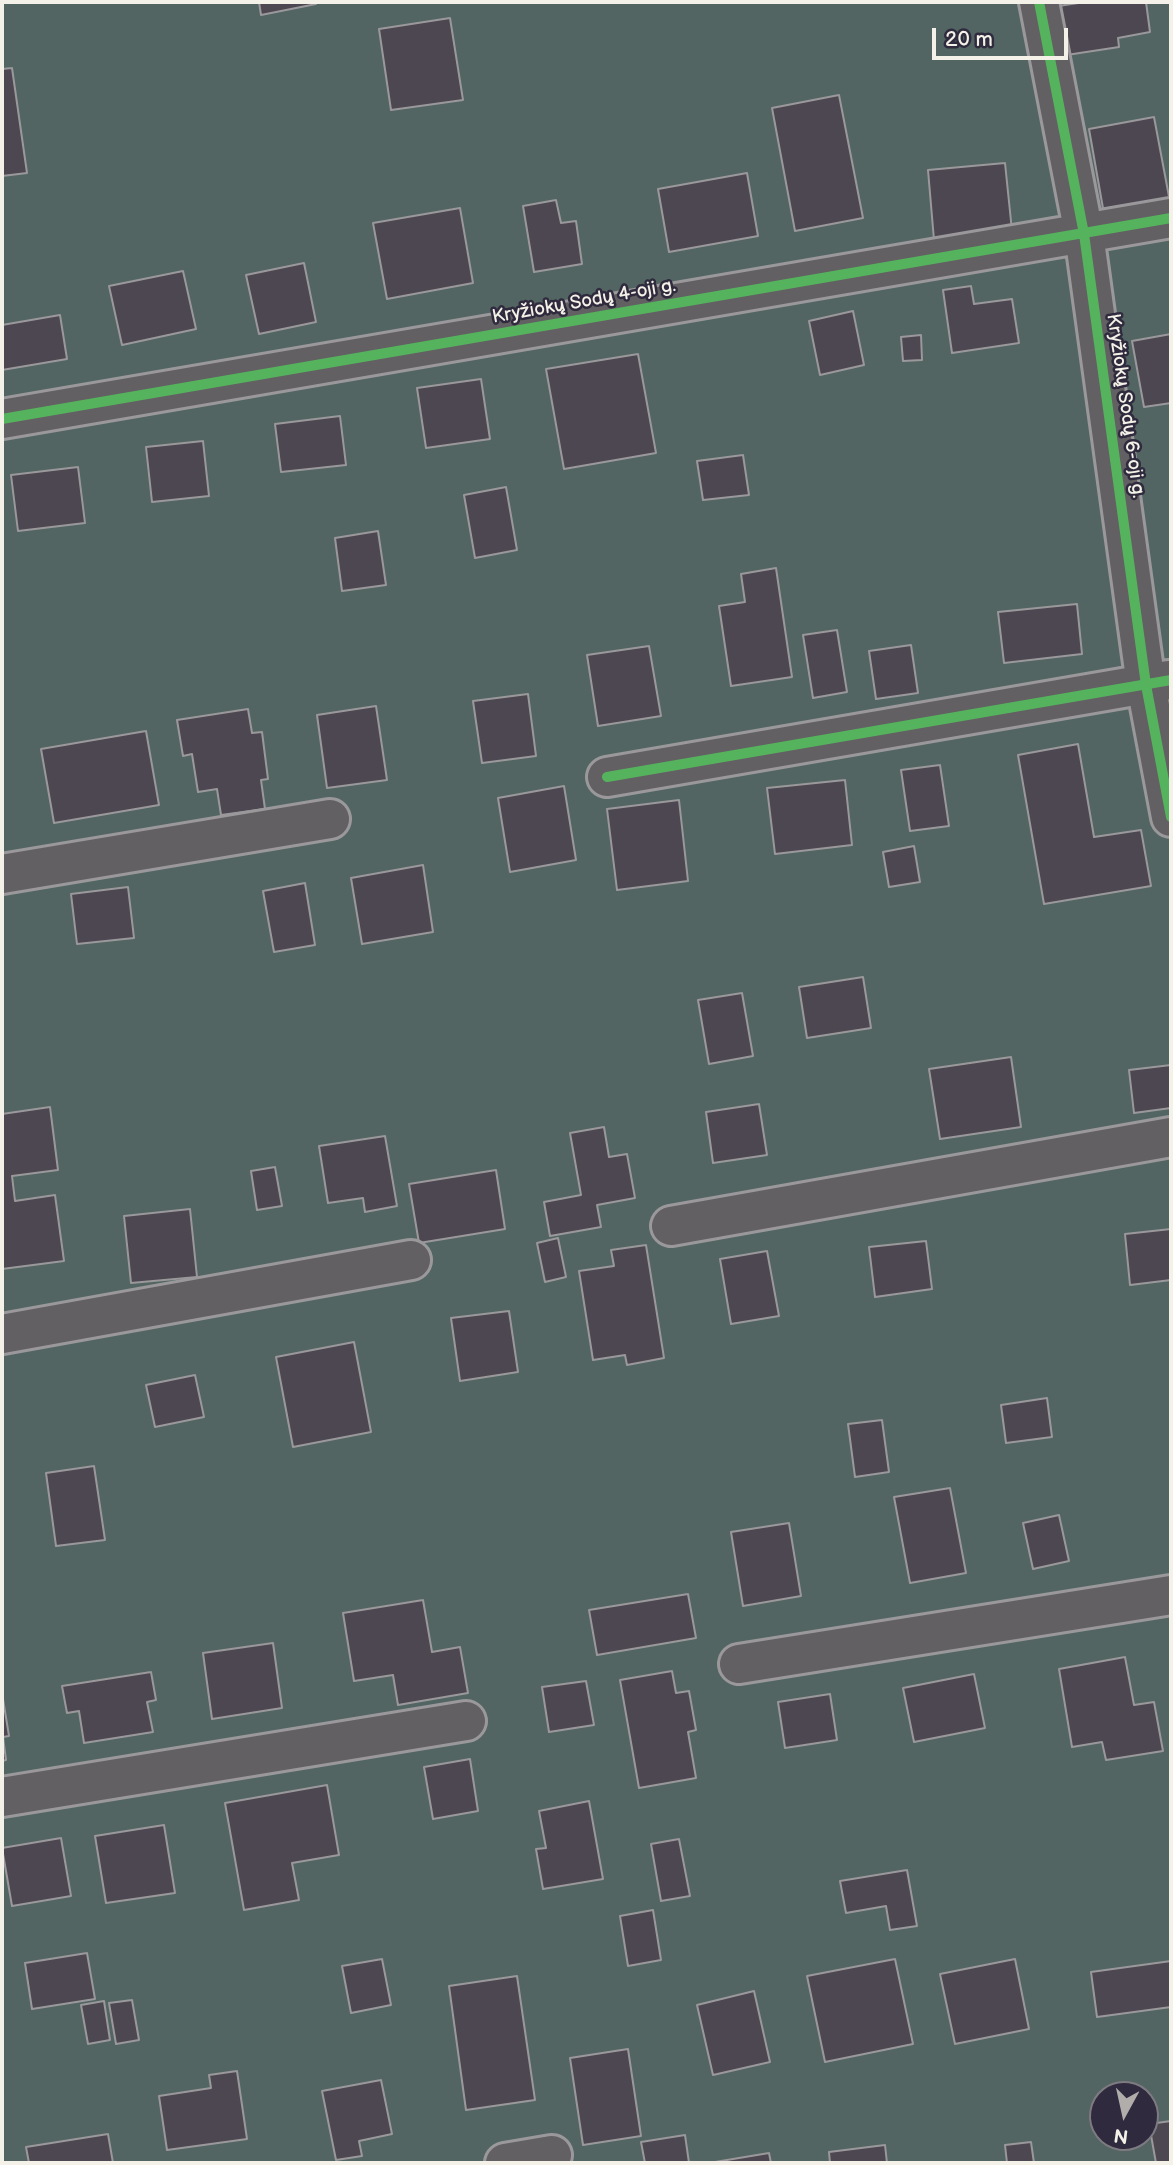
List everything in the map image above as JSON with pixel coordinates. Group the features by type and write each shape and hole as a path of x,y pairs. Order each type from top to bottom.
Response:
{"street":[{"name":"Kryžiokų Sodų 6-oji g.","path":"1039,2 1084,234 1158,682 1171,817"},
{"name":"Kryžiokų Sodų 4-oji g.","path":"2,419 1171,218"},
{"path":"607,777 1158,682"},
{"path":"2,874 330,819"},
{"path":"671,1226 1171,1137"},
{"path":"2,1334 411,1260"},
{"path":"739,1664 1171,1595"},
{"path":"2,1797 466,1720"},
{"path":"505,2163 552,2155"}],"shaded area":[{"path":"2,2 1171,2 1171,2163 2,2163"}],"building":[{"path":"259,2 315,2 316,4 261,15"},
{"path":"1085,2 1146,2 1150,32 1118,38 1119,47 1060,56 1052,7"},
{"path":"450,18 463,100 391,110 379,29"},
{"path":"12,68 27,173 2,176 2,69"},
{"path":"839,95 863,218 795,231 772,108"},
{"path":"1154,117 1170,202 1104,214 1089,129"},
{"path":"1005,163 1012,231 934,240 928,170"},
{"path":"747,173 758,236 669,252 658,189"},
{"path":"556,200 561,223 576,221 582,264 534,272 523,206"},
{"path":"460,208 473,283 387,299 373,223"},
{"path":"304,263 316,322 259,334 246,275"},
{"path":"183,271 196,329 122,345 109,286"},
{"path":"971,286 974,304 1012,299 1019,343 952,353 943,290"},
{"path":"853,311 864,365 820,375 809,321"},
{"path":"60,315 67,359 2,370 2,325"},
{"path":"1171,334 1171,403 1144,407 1132,341"},
{"path":"921,335 922,360 903,361 901,337"},
{"path":"638,354 656,453 564,469 546,369"},
{"path":"481,379 490,439 426,448 417,388"},
{"path":"340,416 346,465 281,472 275,424"},
{"path":"203,441 209,496 152,502 146,447"},
{"path":"743,455 749,495 703,500 697,461"},
{"path":"78,467 85,523 18,531 11,475"},
{"path":"506,487 517,550 475,558 464,495"},
{"path":"378,531 386,585 342,591 335,538"},
{"path":"776,568 792,677 731,686 719,606 745,602 741,574"},
{"path":"1077,604 1082,654 1004,663 998,612"},
{"path":"837,630 847,692 813,698 803,635"},
{"path":"911,645 918,693 876,699 869,651"},
{"path":"649,646 661,716 598,726 587,655"},
{"path":"528,694 536,756 482,763 473,701"},
{"path":"376,706 387,780 327,788 317,715"},
{"path":"248,709 252,733 262,732 268,779 261,780 265,809 221,815 217,789 198,792 192,754 183,756 177,720"},
{"path":"146,731 159,805 54,823 41,749"},
{"path":"1078,744 1094,837 1141,830 1151,886 1044,904 1018,755"},
{"path":"940,765 949,826 910,831 901,770"},
{"path":"845,780 852,845 775,854 767,788"},
{"path":"564,786 576,860 510,872 498,798"},
{"path":"679,800 688,881 617,890 607,809"},
{"path":"914,846 920,882 889,887 883,852"},
{"path":"423,865 433,932 362,944 351,878"},
{"path":"305,883 315,945 274,952 263,891"},
{"path":"128,887 134,938 77,944 71,894"},
{"path":"863,977 871,1028 807,1038 799,987"},
{"path":"742,993 753,1056 709,1064 698,1000"},
{"path":"1011,1057 1021,1127 940,1139 929,1069"},
{"path":"1171,1065 1171,1108 1134,1113 1129,1070"},
{"path":"759,1104 767,1155 713,1163 706,1112"},
{"path":"50,1107 58,1170 12,1176 15,1201 55,1195 64,1261 2,1269 2,1114"},
{"path":"604,1127 609,1157 627,1154 635,1198 597,1205 601,1227 550,1236 544,1202 581,1195 570,1133"},
{"path":"385,1136 397,1206 365,1212 363,1198 328,1203 319,1146"},
{"path":"275,1167 282,1206 257,1210 251,1171"},
{"path":"496,1170 505,1229 419,1243 409,1184"},
{"path":"190,1209 197,1277 131,1283 124,1216"},
{"path":"1171,1229 1171,1280 1130,1285 1125,1234"},
{"path":"558,1238 566,1277 545,1282 537,1243"},
{"path":"926,1241 932,1289 875,1297 869,1247"},
{"path":"646,1245 664,1358 627,1365 625,1355 593,1360 579,1271 614,1266 611,1250"},
{"path":"767,1251 779,1316 731,1324 720,1259"},
{"path":"509,1311 518,1372 460,1381 451,1318"},
{"path":"354,1342 371,1432 293,1447 276,1357"},
{"path":"195,1375 204,1417 155,1427 146,1385"},
{"path":"1047,1398 1052,1437 1006,1443 1001,1405"},
{"path":"882,1420 889,1472 855,1477 848,1424"},
{"path":"94,1466 105,1540 56,1546 46,1473"},
{"path":"950,1488 966,1573 910,1583 894,1497"},
{"path":"1059,1515 1069,1561 1033,1569 1023,1523"},
{"path":"789,1523 801,1596 743,1606 731,1532"},
{"path":"688,1594 696,1638 597,1655 589,1610"},
{"path":"423,1600 432,1652 460,1647 468,1693 398,1705 393,1675 354,1681 343,1613"},
{"path":"273,1643 282,1708 212,1719 203,1653"},
{"path":"1125,1657 1134,1705 1154,1702 1163,1751 1106,1760 1102,1742 1072,1747 1059,1669"},
{"path":"672,1671 676,1693 689,1691 696,1730 688,1732 696,1778 639,1788 620,1680"},
{"path":"151,1672 156,1700 147,1702 153,1732 84,1743 79,1711 67,1713 62,1686"},
{"path":"974,1674 985,1728 914,1742 903,1688"},
{"path":"586,1681 594,1725 549,1732 542,1687"},
{"path":"2,1693 9,1736 3,1737 6,1760 2,1761"},
{"path":"830,1694 837,1740 785,1748 778,1702"},
{"path":"470,1759 478,1811 433,1819 424,1767"},
{"path":"327,1785 339,1855 292,1863 299,1900 244,1910 225,1803"},
{"path":"589,1801 603,1879 543,1889 536,1849 546,1848 539,1811"},
{"path":"164,1825 175,1893 106,1903 95,1836"},
{"path":"61,1838 71,1896 12,1906 2,1848"},
{"path":"679,1839 690,1896 661,1901 651,1844"},
{"path":"907,1870 917,1926 890,1930 886,1906 846,1913 840,1881"},
{"path":"653,1910 661,1960 628,1966 620,1916"},
{"path":"87,1953 95,1999 32,2009 25,1963"},
{"path":"382,1959 391,2005 351,2013 342,1966"},
{"path":"895,1959 913,2044 825,2062 807,1976"},
{"path":"1015,1959 1029,2029 955,2044 940,1974"},
{"path":"1171,1961 1171,2007 1097,2017 1091,1972"},
{"path":"517,1976 535,2100 466,2110 449,1986"},
{"path":"754,1991 770,2062 713,2075 697,2005"},
{"path":"132,2000 139,2040 116,2044 109,2003"},
{"path":"104,2001 110,2040 88,2044 81,2005"},
{"path":"628,2049 641,2136 583,2145 570,2058"},
{"path":"237,2071 247,2139 167,2150 159,2096 211,2088 209,2075"},
{"path":"381,2080 392,2134 359,2141 362,2156 336,2160 322,2091"},
{"path":"1171,2121 1171,2163 1156,2163 1154,2151 1159,2151 1159,2123"},
{"path":"108,2134 113,2163 29,2163 26,2147"},
{"path":"685,2135 689,2163 645,2163 641,2142"},
{"path":"1031,2142 1034,2163 1007,2163 1005,2145"},
{"path":"885,2145 887,2163 830,2163 829,2152"},
{"path":"769,2153 771,2163 709,2163"}],"cycle path":[{"path":"1039,2 1084,234 1146,685 1171,817"},
{"path":"2,419 1171,218"},
{"path":"607,777 1171,680"}]}
